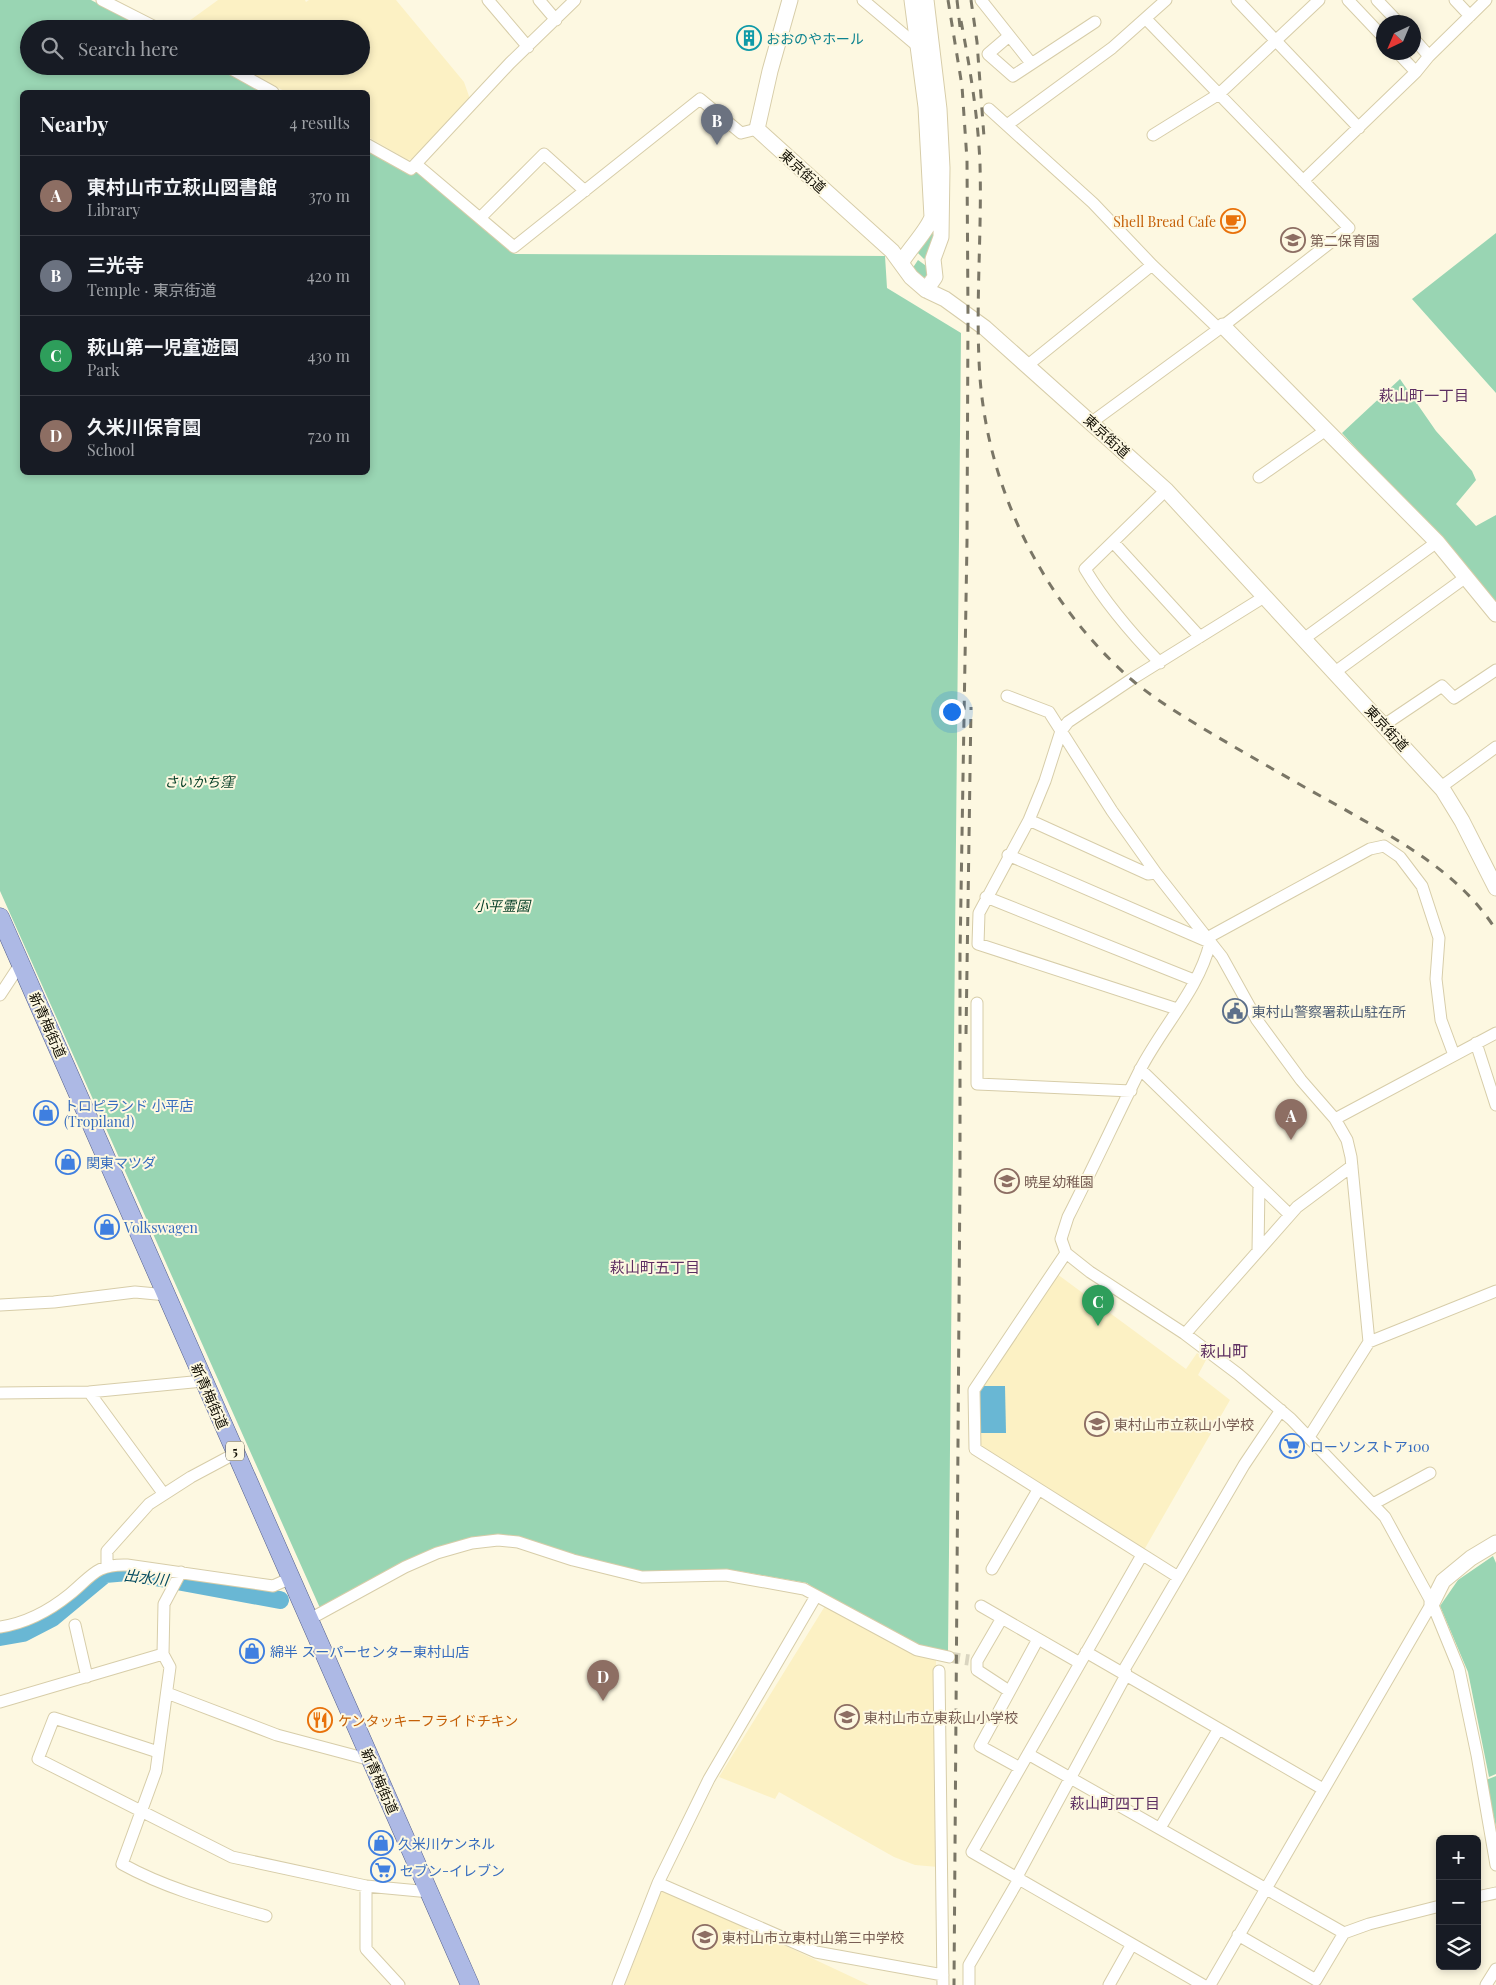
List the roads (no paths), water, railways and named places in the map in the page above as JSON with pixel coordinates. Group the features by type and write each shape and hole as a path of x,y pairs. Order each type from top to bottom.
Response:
{"main road":[{"name":"新青梅街道","path":"0,917 470,1985"}],"street":[{"path":"488,0 528,47"},
{"path":"539,0 556,20"},
{"path":"370,146 411,169 417,165 575,0"},
{"path":"417,165 514,247 700,99 741,133 757,129 770,71 790,0"},
{"path":"863,0 934,62"},
{"path":"901,264 910,248 930,222 932,216 926,107 912,0"},
{"path":"926,0 934,62 942,168 941,237 932,259 935,276 926,290"},
{"path":"981,0 1031,63"},
{"path":"1007,125 1056,91 1146,19 1166,0"},
{"path":"1237,0 1359,128"},
{"path":"1153,135 1219,94 1319,0"},
{"path":"1348,0 1376,30"},
{"path":"1377,0 1391,15"},
{"path":"1455,0 1470,16"},
{"path":"1303,181 1416,72 1429,56 1486,0"},
{"path":"109,1 143,20"},
{"path":"1092,422 1221,328 1349,228 1146,19"},
{"path":"1009,36 988,54 1014,76 1095,22"},
{"path":"1421,47 1429,56"},
{"path":"1405,60 1416,72"},
{"path":"242,75 269,90"},
{"path":"989,109 1093,203 1152,265 1221,328 1326,430 1437,542 1496,614"},
{"name":"東京街道","path":"757,129 892,251 911,277 926,290 945,299 968,315 1028,365 1166,490 1441,787 1462,821 1495,886"},
{"path":"480,218 544,154 586,191"},
{"path":"1028,365 1152,265"},
{"path":"1259,477 1326,430"},
{"path":"1160,662 1122,623 1085,569 1166,490"},
{"path":"1113,542 1200,637"},
{"path":"1305,638 1437,542"},
{"path":"1335,672 1466,577"},
{"path":"1177,1009 978,944 979,913 1028,820 1045,781 1061,731 1068,722 1088,707 1264,597"},
{"path":"1384,725 1442,686 1454,698 1496,670"},
{"path":"1008,696 1049,712 1112,811 1156,873 1222,957 1257,1020 1301,1080 1334,1119 1347,1140 1352,1166 1370,1342"},
{"path":"1441,787 1496,747"},
{"path":"1028,820 1148,874 1156,873"},
{"path":"1454,1055 1442,1020 1436,979 1439,938 1422,886 1400,856 1384,846 1370,849 1208,941 1204,961 1140,1069 1131,1091 1068,1217 1061,1238 1066,1253 1090,1272 1185,1334 1238,1374 1281,1410 1373,1504 1392,1529 1432,1603 1458,1669 1477,1755 1496,1865"},
{"path":"1008,855 1208,941"},
{"path":"986,897 1194,980"},
{"path":"0,994 21,963"},
{"path":"978,1003 977,1084 1131,1091"},
{"path":"1334,1119 1496,1032"},
{"path":"1476,1043 1496,1105"},
{"path":"1140,1069 1290,1214"},
{"path":"1185,1334 1290,1214 1352,1166"},
{"path":"1258,1251 1259,1185"},
{"path":"1066,1253 974,1390 975,1449 1178,1577"},
{"path":"1309,1437 1370,1342 1496,1291"},
{"path":"0,1305 54,1302 135,1292 167,1295"},
{"path":"0,1393 89,1392 204,1381"},
{"path":"89,1392 163,1494"},
{"path":"969,1985 969,1965 1019,1879 1019,1873 1126,1675 1125,1668 1244,1465 1281,1410"},
{"path":"107,1566 106,1551 149,1504 163,1494 236,1453"},
{"path":"1373,1504 1430,1473"},
{"path":"992,1569 1038,1490"},
{"path":"310,1618 405,1566 437,1553 472,1543 498,1540 518,1542 635,1576 726,1574 804,1589 918,1650 949,1657"},
{"path":"1210,1985 1443,1581 1471,1558 1496,1543"},
{"path":"1142,1555 972,1852 1204,1985"},
{"path":"0,1627 17,1624 45,1611 71,1593 87,1577 107,1566 127,1565 273,1586 291,1578"},
{"path":"180,1573 164,1604 163,1654 170,1667 156,1771 122,1864 152,1879 211,1900 266,1916"},
{"path":"618,1985 658,1883 709,1779 816,1596"},
{"path":"981,1606 1080,1663"},
{"path":"1002,1618 973,1660 977,1670 1010,1691"},
{"path":"75,1624 87,1677"},
{"path":"1020,1768 980,1746 1038,1639"},
{"path":"1086,1652 1323,1789"},
{"path":"0,1702 163,1654"},
{"path":"658,1883 816,1952 943,1980 939,1671"},
{"path":"167,1693 277,1735 371,1760"},
{"path":"158,1752 54,1718 38,1758 232,1857 366,1886 430,1892"},
{"path":"1160,1828 1218,1730"},
{"path":"1028,1754 1344,1933"},
{"path":"366,1886 366,1949 398,1985"},
{"path":"1481,1897 1496,1893"},
{"path":"1238,1935 1316,1980 1344,1933 1369,1924 1436,1907"},
{"path":"1108,1985 1132,1944"},
{"path":"1486,1985 1496,1969"}],"water":[{"path":"979,1386 1005,1386 1006,1433 980,1433"}],"waterway":[{"name":"出水川","path":"0,1637 23,1633 52,1618 105,1574 128,1572 280,1600"}],"tunnel":[{"path":"949,1657 969,1660"}],"railway":[{"path":"948,0 962,86 967,160 968,315 967,542 960,954 954,1985"},
{"path":"957,0 960,27"},
{"path":"971,0 977,42 984,137"},
{"path":"961,21 973,92 979,146 979,351 980,378 986,421 995,463 1009,504 1027,544 1048,581 1073,617 1101,650 1142,688 1214,735 1387,834 1428,860 1465,892 1496,930"},
{"path":"966,1034 971,707"}],"place":[{"name":"おおのやホール","path":"749,38"},
{"name":"三光寺","path":"717,145"},
{"name":"Shell Bread Cafe","path":"1233,221"},
{"name":"第二保育園","path":"1293,240"},
{"name":"東村山警察署萩山駐在所","path":"1235,1011"},
{"name":"トロピランド 小平店 (Tropiland)","path":"46,1113"},
{"name":"東村山市立萩山図書館","path":"1291,1140"},
{"name":"関東マツダ","path":"68,1162"},
{"name":"暁星幼稚園","path":"1007,1181"},
{"name":"Volkswagen","path":"107,1227"},
{"name":"萩山第一児童遊園","path":"1098,1326"},
{"name":"東村山市立萩山小学校","path":"1097,1424"},
{"name":"ローソンストア100","path":"1292,1446"},
{"name":"綿半 スーパーセンター東村山店","path":"252,1651"},
{"name":"久米川保育園","path":"603,1701"},
{"name":"東村山市立東萩山小学校","path":"847,1717"},
{"name":"ケンタッキーフライドチキン","path":"320,1720"},
{"name":"久米川ケンネル","path":"381,1843"},
{"name":"セブン-イレブン","path":"383,1870"},
{"name":"東村山市立東村山第三中学校","path":"705,1937"}],"district":[{"name":"萩山町一丁目","path":"1424,395"},
{"name":"萩山町五丁目","path":"655,1267"},
{"name":"萩山町","path":"1224,1350"},
{"name":"萩山町四丁目","path":"1115,1803"}],"park label":[{"name":"さいかち窪","path":"199,781"},
{"name":"小平霊園","path":"502,905"}]}
